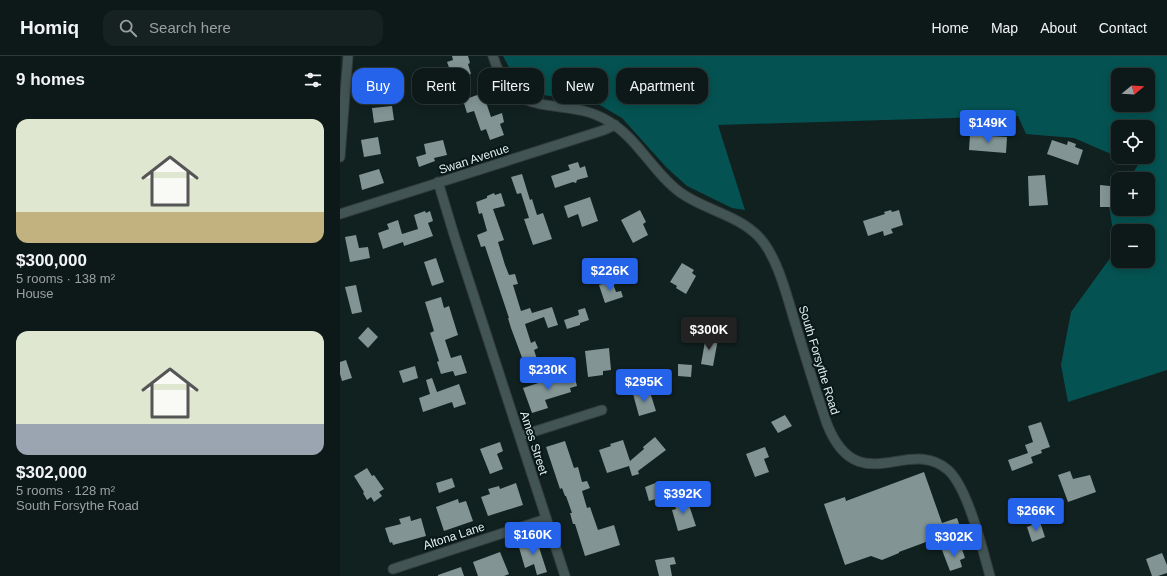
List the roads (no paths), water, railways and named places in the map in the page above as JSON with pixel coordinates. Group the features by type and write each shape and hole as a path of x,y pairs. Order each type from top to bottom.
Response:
{"street":[{"path":"340,156 348,56"},
{"name":"South Forsythe Road","path":"493,56 505,82 516,94 537,104 593,113 615,125 674,188 699,204 740,222 760,238 769,253 781,280 826,424 837,444 848,456 866,463 884,464 909,460 926,460 936,462 948,470 956,480 966,498 990,576"},
{"name":"Swan Avenue","path":"340,213 604,130 615,125"},
{"name":"Ames Street","path":"438,182 520,436 562,575"},
{"path":"520,436 602,410"},
{"name":"Altona Lane","path":"393,569 546,519"}]}
